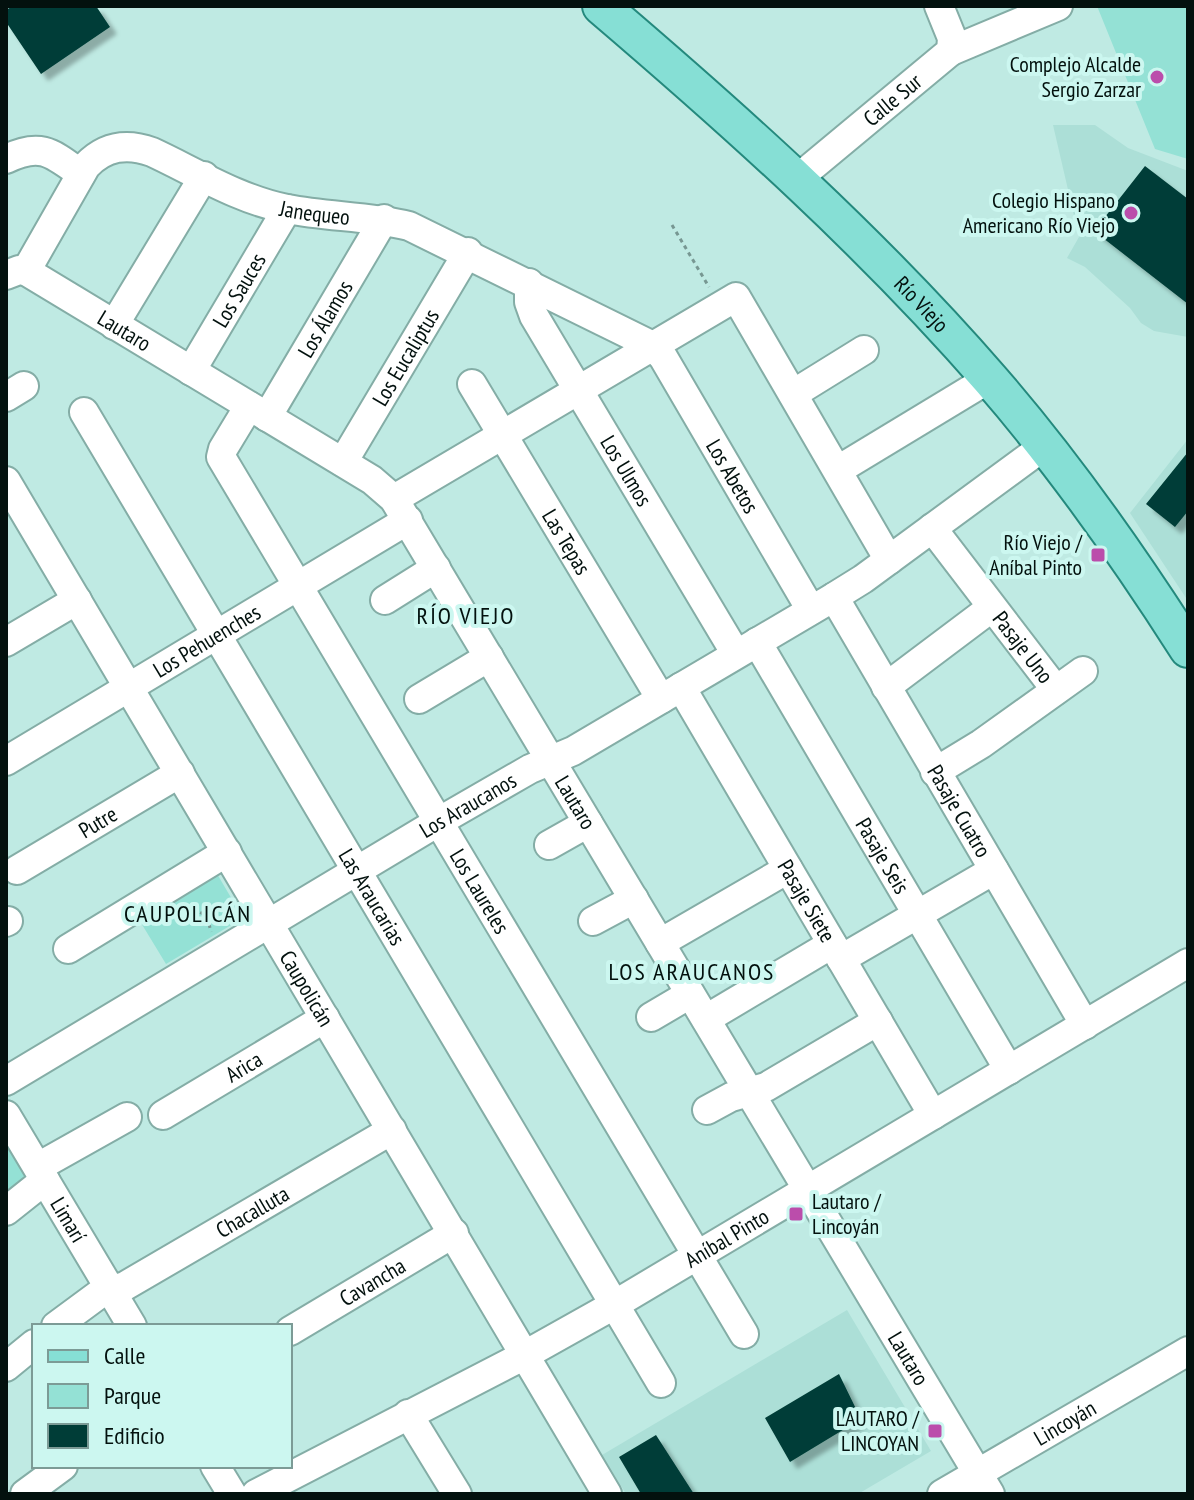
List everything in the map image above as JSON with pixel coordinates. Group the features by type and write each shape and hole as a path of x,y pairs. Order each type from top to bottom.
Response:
{"main road":[{"name":"Río Viejo","path":"601,6 797,179 990,378 1097,514 1188,649"}],"street":[{"path":"939,6 952,38 951,51"},
{"name":"Calle Sur","path":"797,179 951,51 1058,6"},
{"name":"Janequeo","path":"16,273 81,174 100,154 129,146 152,152 266,203 287,209 384,219 409,226 468,252 653,346"},
{"path":"6,159 38,149 56,156 81,174"},
{"path":"114,325 204,176"},
{"name":"Los Sauces","path":"191,371 287,209"},
{"name":"Los Álamos","path":"258,412 384,219"},
{"name":"Los Eucaliptus","path":"343,462 468,252"},
{"name":"Lautaro","path":"16,273 114,325 343,462 372,480 401,510 983,1483"},
{"name":"Los Ulmos","path":"529,283 531,309 578,390 746,648"},
{"path":"728,301 793,394 889,560"},
{"name":"Los Pehuenches","path":"6,761 298,586 503,435 728,301"},
{"name":"Los Abetos","path":"653,346 822,604"},
{"path":"793,394 864,350"},
{"path":"838,470 990,378"},
{"name":"Las Tepas","path":"472,384 671,693"},
{"name":"Las Araucarias","path":"84,412 661,1383"},
{"name":"Los Laureles","path":"258,412 223,449 221,457 744,1334"},
{"name":"Los Araucanos","path":"6,1081 438,822 530,769 573,751 822,604 889,560 1044,446"},
{"name":"Caupolicán","path":"6,481 16,523 77,600 607,1494"},
{"name":"Pasaje Uno","path":"932,528 1056,690"},
{"path":"385,600 436,568"},
{"path":"6,642 77,600"},
{"name":"Pasaje Cuatro","path":"822,604 886,687 1085,1025"},
{"path":"886,687 991,608"},
{"name":"Pasaje Seis","path":"746,648 918,915 1009,1070"},
{"path":"419,699 489,657"},
{"path":"935,772 981,744 1083,671"},
{"name":"Pasaje Siete","path":"671,693 788,869 933,1115"},
{"name":"Putre","path":"17,870 180,773"},
{"path":"549,845 588,823"},
{"path":"68,949 227,852"},
{"path":"660,943 788,869"},
{"path":"706,1019 837,952 918,915 994,870"},
{"path":"593,921 634,899"},
{"name":"Aníbal Pinto","path":"256,1494 523,1356 614,1305 1188,963"},
{"path":"651,1017 690,994"},
{"name":"Arica","path":"163,1115 325,1018"},
{"path":"707,1110 731,1097 766,1087 878,1021"},
{"name":"Limarí","path":"6,1115 131,1324"},
{"path":"6,1211 42,1174 127,1117"},
{"name":"Chacalluta","path":"59,1324 98,1295 125,1286 392,1130"},
{"name":"Cavancha","path":"292,1330 454,1233"},
{"path":"6,1367 32,1346"},
{"name":"Lincoyán","path":"942,1494 983,1483 1188,1351"},
{"path":"408,1414 457,1494"},
{"path":"25,1494 60,1468"},
{"path":"216,1468 232,1494"}],"path":[{"path":"672,225 728,301"},
{"path":"161,892 207,916 217,955"}],"shaded area":[{"name":"Colegio Hispano Americano Río Viejo","path":"1053,125 1095,125 1128,148 1188,171 1188,337 1154,331 1141,323 1130,308 1085,267 1067,258 1079,237"},
{"path":"1188,439 1188,601 1130,513"},
{"path":"847,1310 931,1451 858,1494 626,1494 602,1455"}],"green space":[{"name":"Complejo Alcalde Sergio Zarzar","path":"1097,6 1188,6 1188,159 1155,149"},
{"path":"213,867 243,918 166,964 135,913"},
{"path":"6,1145 29,1183 6,1200"}],"building":[{"path":"13,6 96,6 110,27 41,74 6,22 6,10"},
{"path":"1145,166 1188,199 1188,304 1094,231"},
{"path":"1188,452 1188,511 1175,527 1146,504"},
{"path":"839,1374 861,1419 790,1462 765,1418"},
{"path":"656,1435 694,1494 641,1494 619,1457"}],"place":[{"name":"Complejo Alcalde Sergio Zarzar","path":"1157,77"},
{"name":"Colegio Hispano Americano Río Viejo","path":"1131,213"},
{"name":"Río Viejo / Aníbal Pinto","path":"1098,555"},
{"name":"Lautaro / Lincoyán","path":"796,1214"},
{"name":"LAUTARO / LINCOYAN","path":"935,1431"}],"district":[{"name":"RÍO VIEJO","path":"466,616"},
{"name":"CAUPOLICÁN","path":"188,914"},
{"name":"LOS ARAUCANOS","path":"692,972"}]}
